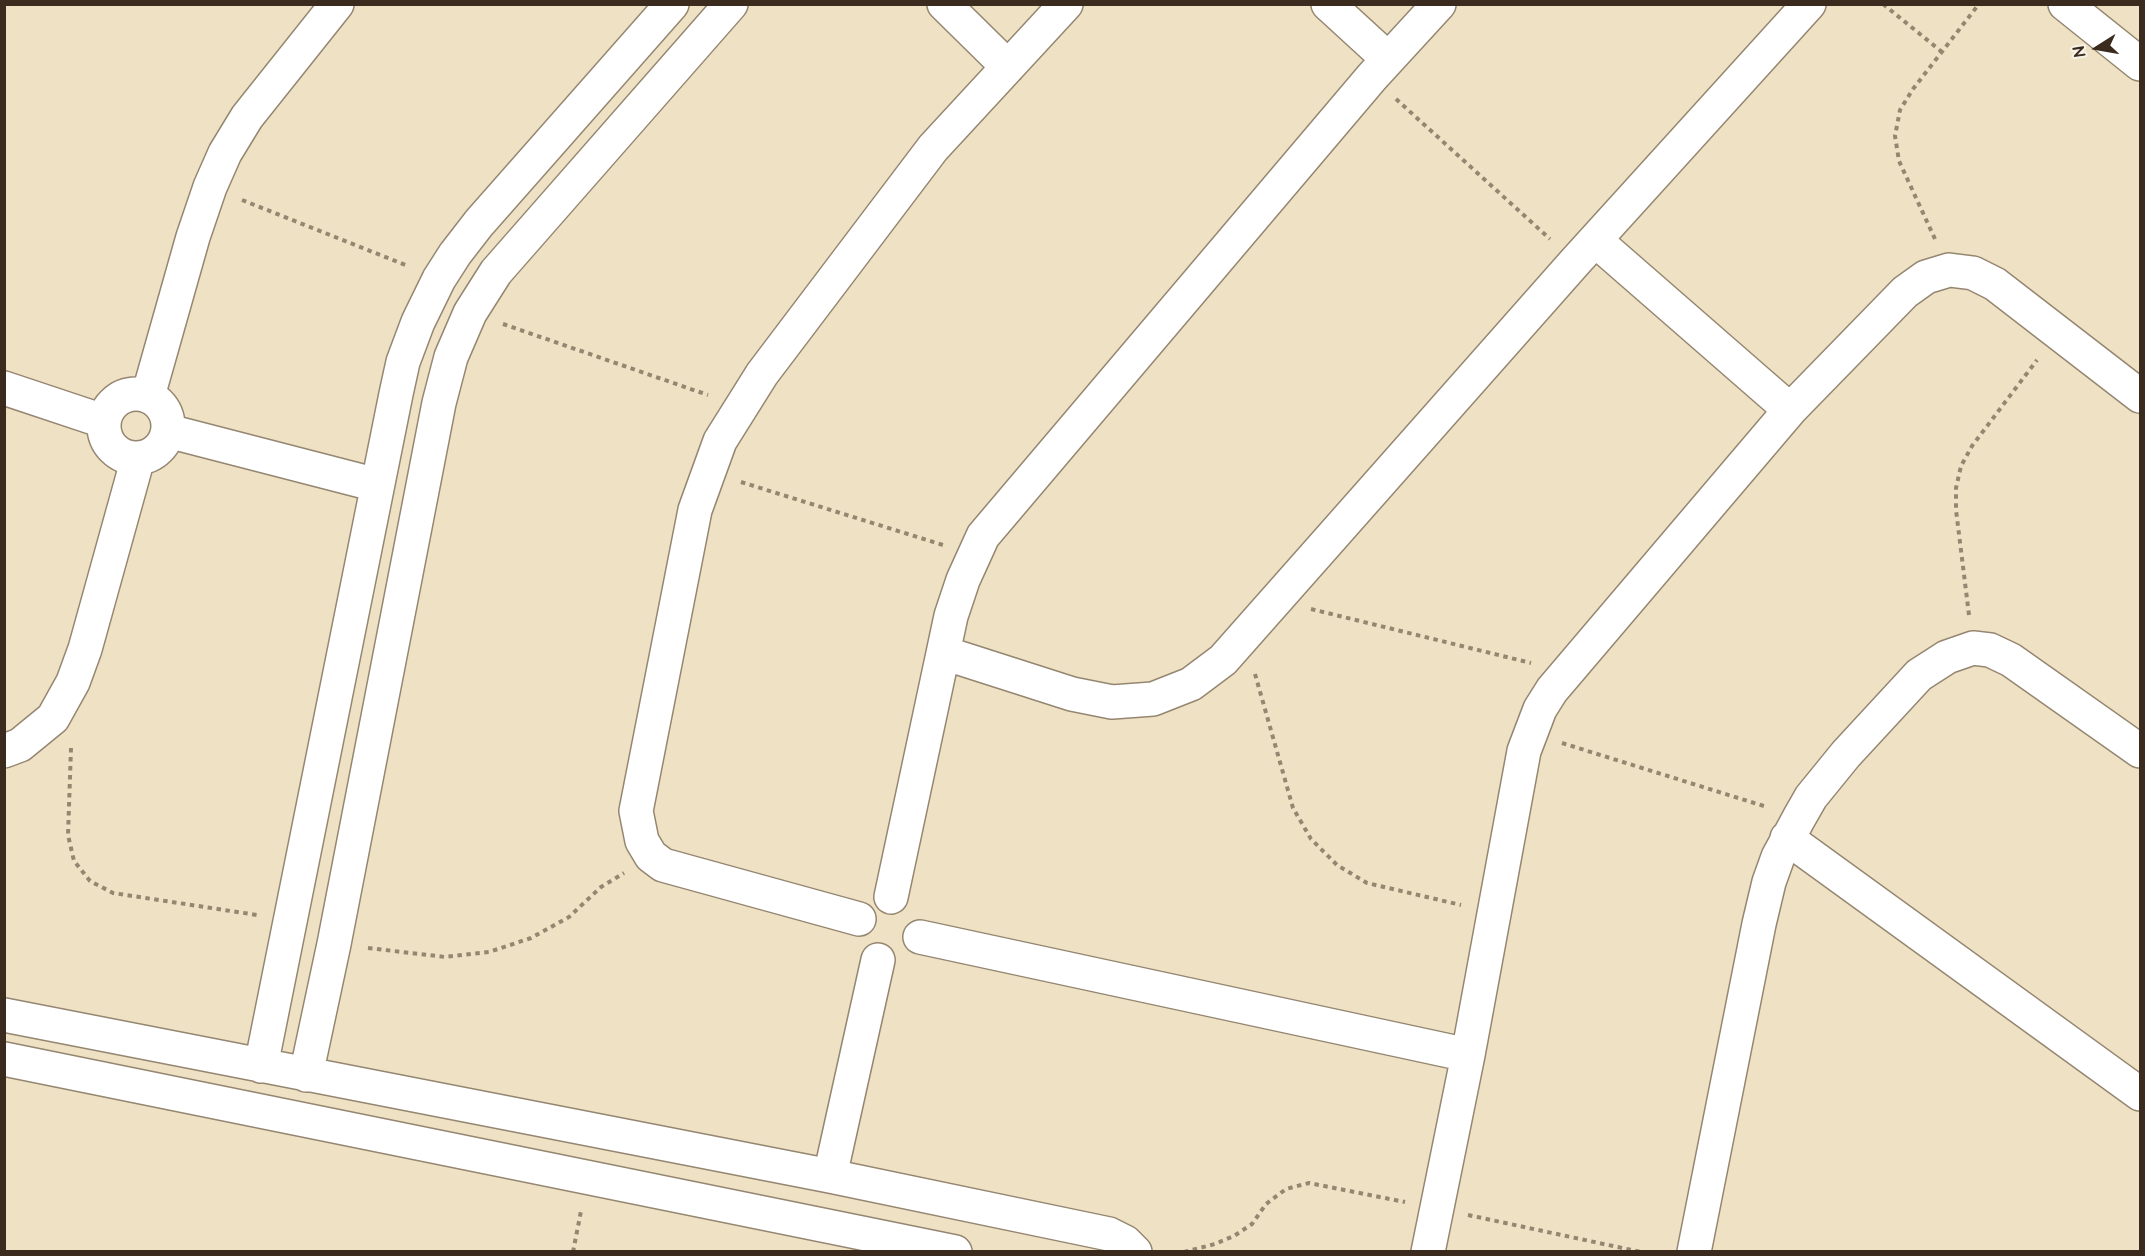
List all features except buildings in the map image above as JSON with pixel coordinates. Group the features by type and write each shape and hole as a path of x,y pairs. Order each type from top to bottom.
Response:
{"street":[{"path":"148,396 193,237 210,187 225,153 247,117 337,4"},
{"path":"261,1066 377,485 403,362 418,322 439,279 479,223 672,4"},
{"path":"306,1075 439,404 451,357 470,312 503,264 731,4"},
{"path":"944,4 1008,67"},
{"path":"858,919 663,865 651,856 642,841 636,811 695,510 720,441 762,374 933,148 1066,4"},
{"path":"1328,4 1380,68"},
{"path":"891,897 951,616 983,536 1380,68 1439,4"},
{"path":"944,652 1072,694 1112,702 1153,699 1191,684 1223,660 1585,251 1809,4"},
{"path":"2065,4 2140,64"},
{"path":"614,69 647,101"},
{"path":"1585,251 1790,410"},
{"path":"1428,1251 1468,1055 1524,751 1540,709 1552,690 1790,410 1905,292 1926,277 1948,270 1973,273 1995,284 2140,396"},
{"path":"4,388 103,421"},
{"path":"137,393 148,396 158,402 164,410 168,420 168,431 161,447 146,457 138,459 126,457 116,452 108,443 103,421 114,401 125,395 137,393"},
{"path":"168,431 377,485"},
{"path":"4,751 20,745 53,718 73,682 85,649 138,459"},
{"path":"1694,1251 1769,882 1793,828 1811,797 1846,754 1919,675 1947,657 1973,648 1990,650 2011,660 2140,750"},
{"path":"1793,828 2140,1094"},
{"path":"891,897 900,899 915,910 921,928 917,946 904,958 886,962 870,956 860,943 858,919 871,903 880,898 891,897"},
{"path":"289,920 335,936"},
{"path":"920,937 1468,1055"},
{"path":"830,1176 878,960"},
{"path":"4,1015 830,1176 1109,1234 1125,1242 1135,1251"},
{"path":"94,1078 102,1035"},
{"path":"4,1059 588,1176 865,1242 955,1251"},
{"path":"504,1159 516,1114"}],"path":[{"path":"1883,4 1942,52"},
{"path":"1948,270 1899,161 1895,136 1900,111 1913,88 1979,4"},
{"path":"1380,68 1585,251"},
{"path":"210,187 439,279"},
{"path":"470,312 740,406"},
{"path":"1973,648 1956,510 1956,488 1961,466 1972,446 2058,333"},
{"path":"709,472 974,554"},
{"path":"1275,601 1568,671"},
{"path":"1244,636 1293,808 1311,838 1336,865 1367,883 1494,913"},
{"path":"1530,733 1793,828"},
{"path":"71,741 68,835 74,861 90,881 113,893 289,920"},
{"path":"335,936 445,957 489,952 531,938 569,916 601,887 651,856"},
{"path":"573,1251 588,1176"}]}
